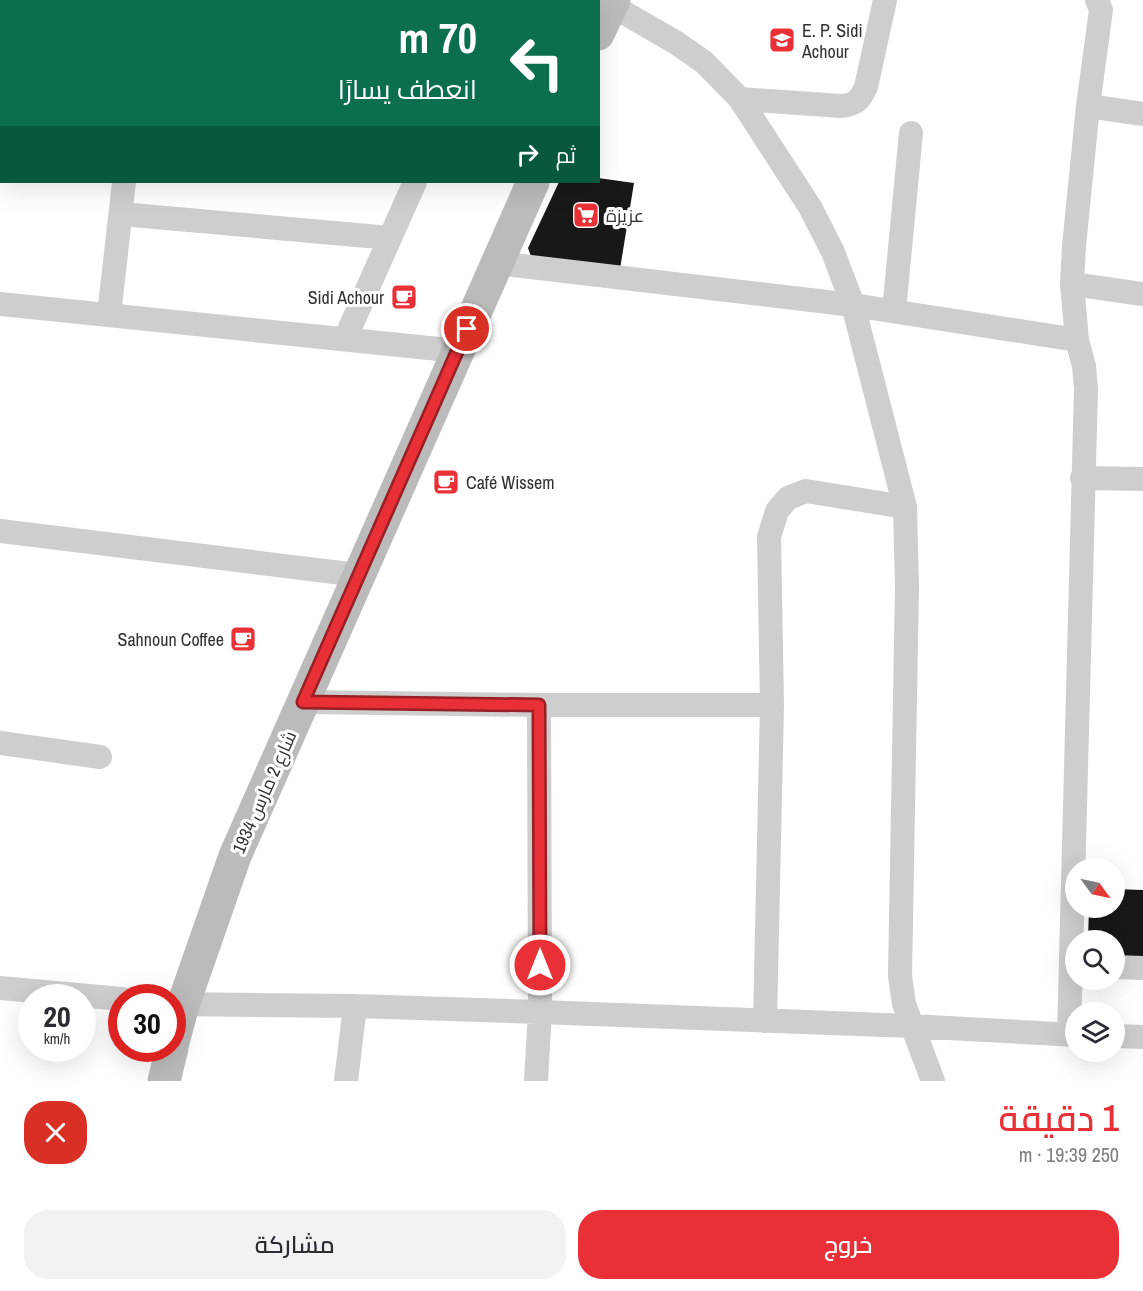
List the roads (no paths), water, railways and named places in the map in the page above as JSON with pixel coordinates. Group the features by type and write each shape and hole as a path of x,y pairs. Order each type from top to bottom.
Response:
{"street":[{"path":"740,99 841,106 851,105 861,99 866,87 885,0"},
{"path":"1075,930 1082,478 1086,389 1084,366 1077,340 1072,284 1088,106 1101,10 1097,0"},
{"path":"608,13 675,42 704,62 740,99 810,207 832,252 853,304 905,507 907,587 900,976 904,1004 933,1081"},
{"path":"1088,106 1143,114"},
{"path":"894,311 911,133"},
{"path":"109,315 124,183"},
{"path":"345,339 415,183"},
{"name":"شارع 2 مارس 1934","path":"186,984 235,856 533,183"},
{"path":"121,214 390,238"},
{"path":"497,263 853,304 1077,340"},
{"path":"1072,284 1143,294"},
{"path":"0,304 458,351"},
{"path":"1082,478 1143,479"},
{"path":"765,1021 772,705 769,537 777,511 788,498 806,491 905,507"},
{"path":"0,531 358,575"},
{"path":"303,702 772,705"},
{"path":"536,1081 540,1012 539,705"},
{"path":"0,743 100,757"},
{"path":"1125,967 1143,968"},
{"path":"0,988 108,998"},
{"path":"186,1004 355,1006 540,1012 911,1026 1065,1035"},
{"path":"346,1081 355,1006"},
{"path":"1125,1036 1143,1036"},
{"name":"شارع 2 مارس 1934","path":"164,1081 169,1062"}],"place":[{"name":"E. P. Sidi Achour","path":"782,40"},
{"name":"عزيزة","path":"586,215"},
{"name":"Sidi Achour","path":"404,297"},
{"name":"Café Wissem","path":"446,482"},
{"name":"Sahnoun Coffee","path":"243,639"}]}
